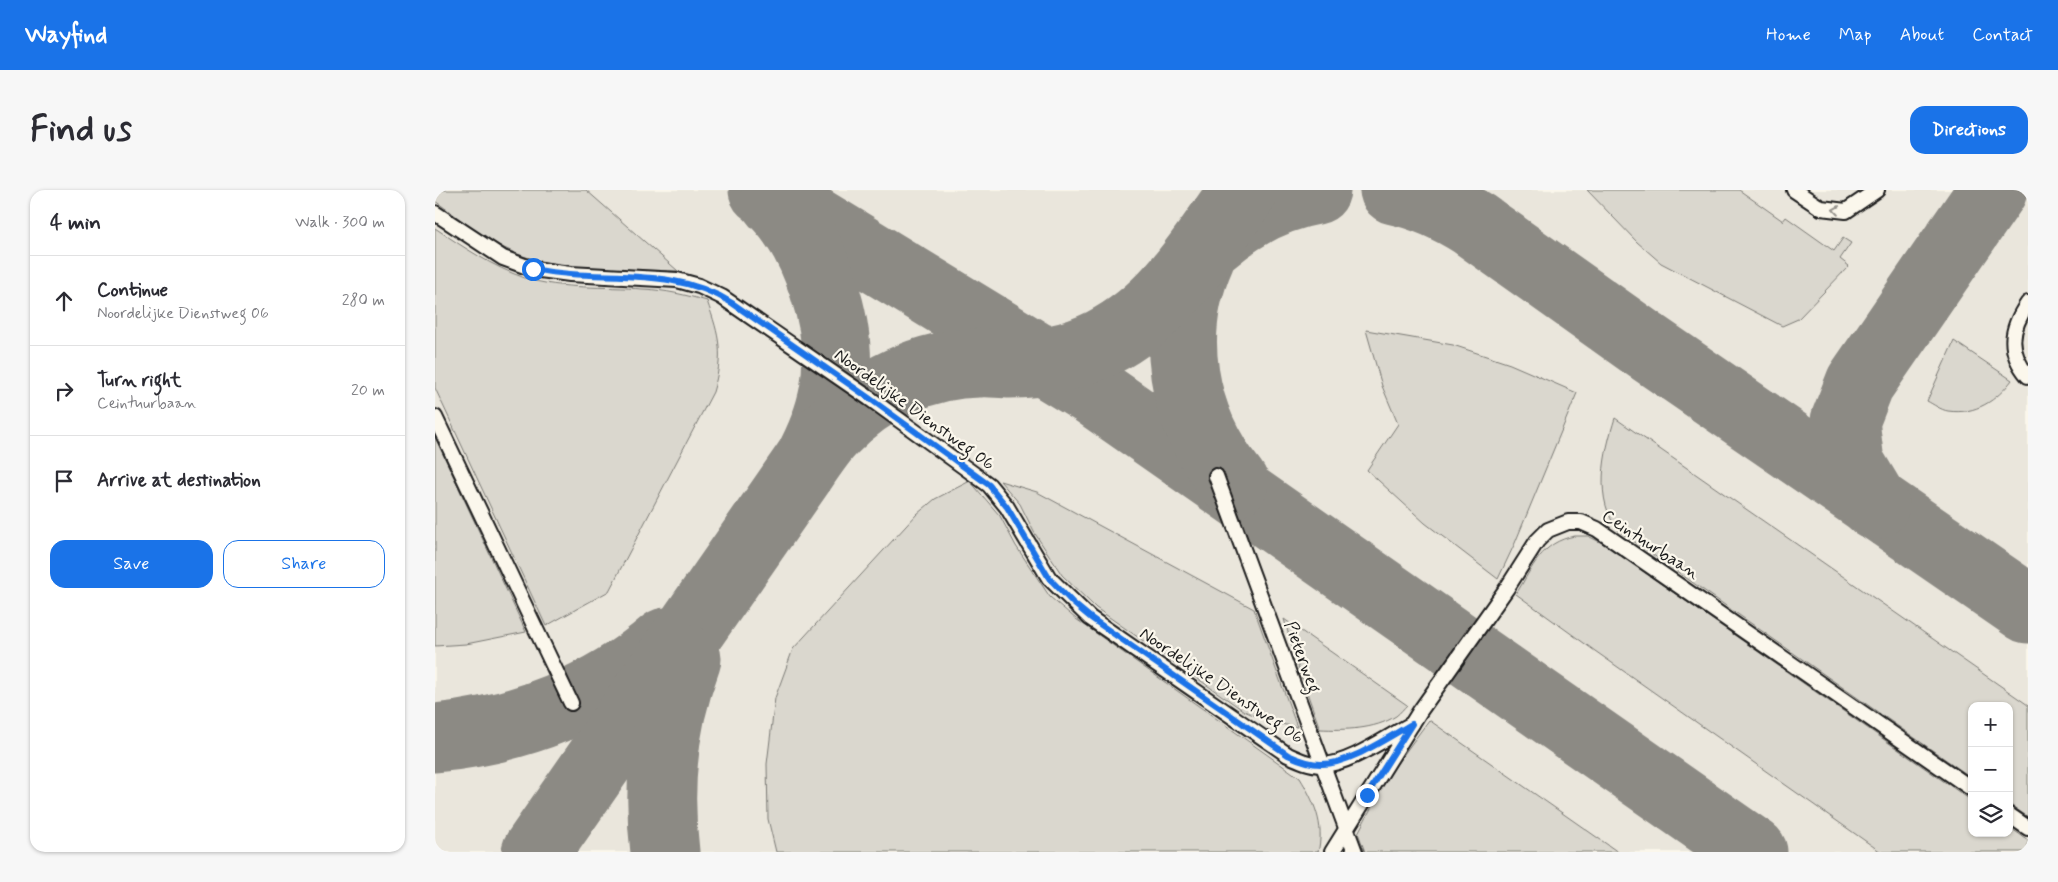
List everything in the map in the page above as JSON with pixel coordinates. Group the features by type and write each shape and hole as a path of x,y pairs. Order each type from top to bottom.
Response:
{"lane":[{"path":"1794,190 1821,208 1846,211 1877,190"},
{"name":"Noordelijke Dienstweg 06","path":"435,213 494,253 533,269 570,274 677,280 699,286 722,296 869,398 989,485 1007,507 1049,578 1086,615 1288,755 1305,762 1323,765 1346,759 1412,724"},
{"path":"2028,303 2018,316 2012,342 2020,366 2028,376"},
{"path":"435,417 571,702"},
{"name":"Pieterweg","path":"1216,476 1355,852"},
{"name":"Ceintuurbaan","path":"1332,852 1412,724 1507,588 1537,541 1554,527 1568,522 1581,522 1597,529 1641,558 1968,786"},
{"path":"2013,818 2028,828"}],"shaded area":[{"path":"435,190 2028,190 2028,852 435,852"},
{"path":"435,190 586,190 678,271 574,267 553,264 515,253 474,229 435,201"},
{"path":"1587,190 1739,190 1783,221 1786,217 1834,251 1843,238 1851,243 1840,259 1849,266 1798,319 1782,326 1661,263 1637,242"},
{"path":"435,228 490,262 525,278 539,282 569,286 659,290 707,301 715,325 719,346 719,367 713,392 609,591 546,626 435,388"},
{"path":"1366,330 1453,345 1510,364 1577,393 1515,543 1498,579 1425,523 1367,470 1398,424 1382,386"},
{"path":"1954,341 2012,380 1993,400 1968,411 1945,410 1927,401"},
{"path":"1615,418 2028,705 2028,817 2013,807 2013,702 1968,702 1968,775 1619,531 1611,519 1603,491 1607,446"},
{"path":"435,437 526,632 466,644 435,646"},
{"path":"970,481 1000,516 1016,546 1050,597 1076,619 1300,778 1310,795 1317,814 1320,832 1318,852 776,852 768,819 767,764 775,698 793,649 917,514 935,499"},
{"path":"1000,481 1037,492 1254,609 1297,727 1270,722 1244,711 1096,608 1062,575 1034,532 1020,504"},
{"path":"1575,536 1588,536 1604,544 1968,798 1968,837 2013,837 2013,830 2028,840 2028,852 1881,852 1516,594 1539,557 1563,539"},
{"path":"1284,619 1407,705 1396,716 1369,727 1320,729 1300,673"},
{"path":"1429,720 1618,852 1365,852 1358,833 1388,776"}],"taxiway":[{"path":"763,190 1094,392 1753,852"},
{"path":"536,852 817,448 828,434 847,416 881,391 919,374 939,368 959,364 1021,364 1045,361 1068,356 1102,343 1125,329 1165,295 1198,255 1244,190"},
{"path":"1211,242 1234,224 1260,209 1287,197 1316,190"},
{"path":"1394,190 1435,203 1474,224 1643,344 2028,609"},
{"path":"1875,505 1850,463 1845,421 1860,383 1993,190"},
{"path":"774,201 789,218 814,262 830,312 835,338 834,394 827,420 812,454"},
{"path":"1201,256 1190,285 1184,315 1183,345 1185,374 1191,403 1202,431 1216,458 1234,483"},
{"path":"435,738 497,727 528,719 558,708 614,680 666,642"},
{"path":"665,852 662,803 664,754 673,706 687,659"}],"route":[{"path":"533,269 555,273 677,280 699,286 722,296 981,478 1007,507 1041,568 1073,603 1091,618 1288,755 1313,764 1333,763 1346,759 1412,724 1367,795"}]}
